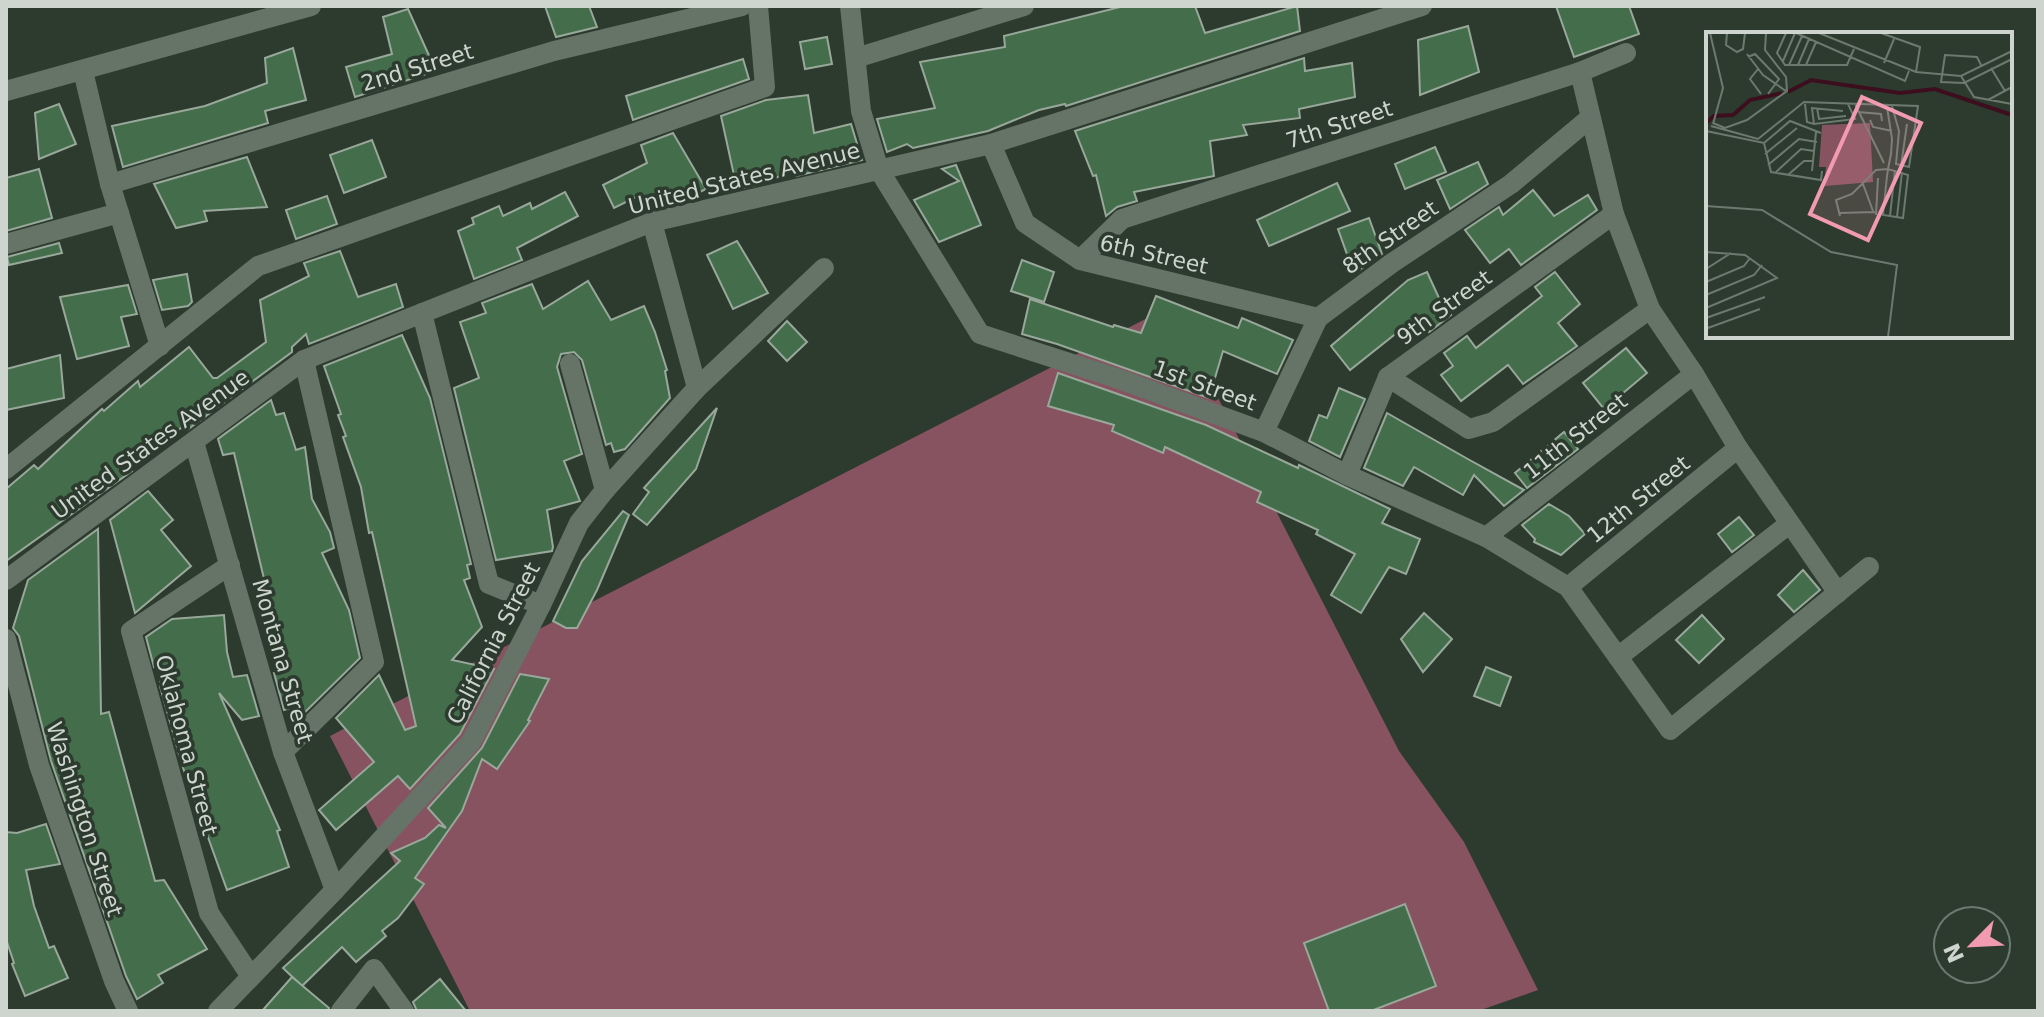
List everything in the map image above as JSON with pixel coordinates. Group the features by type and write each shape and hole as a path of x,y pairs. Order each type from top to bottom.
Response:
{"street":[{"path":"6,91 311,6"},
{"name":"2nd Street","path":"110,184 554,51 742,6"},
{"path":"6,469 258,266 765,87 758,6"},
{"name":"1st Street","path":"850,6 861,111 879,170 980,334 1119,379 1264,432 1347,475 1486,537 1568,587 1670,730 1838,593"},
{"path":"856,58 1024,6"},
{"name":"United States Avenue","path":"6,580 304,360 652,222 991,144 1422,6"},
{"name":"7th Street","path":"1080,260 1122,219 1580,72 1626,53"},
{"path":"83,71 110,184 160,346"},
{"path":"1580,72 1614,214 1650,309 1694,374 1738,448 1838,593 1869,567"},
{"name":"8th Street","path":"1264,432 1318,318 1392,263 1511,184 1590,118"},
{"name":"6th Street","path":"991,144 1025,223 1080,260 1318,318"},
{"path":"6,244 119,213"},
{"name":"9th Street","path":"1388,377 1614,214"},
{"path":"652,222 697,388"},
{"name":"California Street","path":"218,1011 471,742 579,523 605,490 697,388 824,268"},
{"path":"1347,475 1388,377 1469,429 1493,422 1650,309"},
{"path":"422,313 489,584 541,605"},
{"path":"283,752 374,662 304,360"},
{"path":"570,364 605,490"},
{"name":"11th Street","path":"1486,537 1694,374"},
{"name":"Montana Street","path":"194,442 283,752 335,890"},
{"name":"12th Street","path":"1568,587 1738,448"},
{"path":"1618,657 1789,524"},
{"name":"Oklahoma Street","path":"230,565 131,631 209,913 250,975"},
{"name":"Washington Street","path":"6,639 39,765 114,981 128,1011"},
{"path":"341,1011 374,969 404,1011"}],"shaded area":[{"path":"1171,306 1399,751 1464,842 1538,990 1478,1011 470,1011 330,736"}],"building":[{"path":"545,6 589,6 597,27 556,37"},
{"path":"1124,6 1195,6 1205,33 1297,6 1300,31 1066,106 1039,110 988,131 913,148 907,144 887,152 877,119 935,108 920,62 1005,47 1004,36"},
{"path":"1556,6 1629,6 1639,34 1574,57"},
{"path":"408,9 436,71 355,97 346,67 392,54 383,17"},
{"path":"1468,26 1479,72 1420,95 1418,40"},
{"path":"827,37 832,64 805,69 800,42"},
{"path":"293,48 306,100 265,111 268,123 123,167 112,126 205,106 267,83 265,58"},
{"path":"1304,58 1305,71 1352,63 1355,97 1299,109 1300,118 1243,125 1247,135 1210,141 1214,176 1134,192 1137,201 1117,207 1106,216 1096,175 1093,176 1075,131"},
{"path":"743,59 749,79 633,120 626,96"},
{"path":"808,95 814,133 851,124 862,160 796,176 794,170 761,184 737,189 721,116 766,100"},
{"path":"59,104 76,144 39,159 35,113"},
{"path":"673,133 706,189 679,202 672,204 671,201 647,210 640,195 614,208 603,185 647,163 641,145"},
{"path":"372,140 386,177 344,193 330,155"},
{"path":"1435,147 1446,172 1405,189 1395,164"},
{"path":"247,157 267,207 204,211 207,221 176,228 154,184"},
{"path":"1478,162 1488,184 1450,209 1437,180"},
{"path":"956,165 981,225 939,242 914,200 959,181 942,169"},
{"path":"39,169 52,218 6,231 6,178"},
{"path":"1337,183 1350,211 1269,246 1257,220"},
{"path":"1533,190 1554,216 1588,195 1597,210 1521,265 1509,249 1490,263 1465,230 1499,207 1503,215"},
{"path":"565,192 578,216 517,248 522,260 474,279 458,231 474,224 472,218 499,206 503,216 530,203 532,209"},
{"path":"327,196 337,224 296,239 286,210"},
{"path":"1369,218 1382,254 1354,274 1338,229"},
{"path":"737,241 768,293 733,309 707,255"},
{"path":"59,243 62,253 9,265 7,257"},
{"path":"340,251 358,297 396,284 403,307 309,344 306,334 292,347 292,352 187,430 184,426 128,466 132,471 6,561 6,489 34,465 38,469 102,409 104,411 138,381 140,387 189,347 213,378 217,378 266,342 260,300 309,276 304,263"},
{"path":"1022,260 1054,272 1044,302 1011,291"},
{"path":"1427,272 1451,315 1429,332 1418,316 1350,370 1331,346 1408,280"},
{"path":"1555,272 1580,304 1558,323 1577,346 1523,384 1508,365 1461,401 1441,375 1453,366 1444,353 1467,336 1476,348 1542,296 1535,287"},
{"path":"187,274 192,302 188,306 162,310 153,280"},
{"path":"588,281 611,320 644,306 667,370 670,398 625,449 614,452 611,443 606,445 582,360 574,352 561,354 557,367 582,454 564,461 580,501 547,510 552,551 496,560 454,388 479,378 460,322 486,313 482,303 532,284 543,309"},
{"path":"128,285 137,314 121,317 129,346 77,359 60,297"},
{"path":"1156,296 1238,328 1242,318 1293,340 1277,374 1223,351 1209,398 1022,334 1030,299 1113,327 1141,333"},
{"path":"787,321 807,342 787,361 768,341"},
{"path":"402,335 430,398 471,564 467,565 470,578 464,580 482,627 452,660 494,669 460,734 410,789 398,776 336,830 319,810 374,762 336,718 379,675 405,730 416,726 372,532 369,533 361,487 343,437 346,436 338,415 341,414 324,366"},
{"path":"1626,348 1647,373 1604,409 1583,383"},
{"path":"60,355 64,398 6,410 6,369"},
{"path":"1058,373 1206,425 1390,509 1382,523 1420,539 1406,574 1389,567 1361,613 1331,595 1355,554 1316,534 1318,530 1257,502 1261,492 1165,447 1163,453 1112,431 1114,425 1048,406"},
{"path":"1339,388 1365,399 1340,457 1309,441 1319,415 1327,418"},
{"path":"271,400 276,415 284,413 296,450 305,447 312,499 330,532 334,548 322,553 349,610 360,658 296,721 291,708 284,710 274,673 286,671 234,453 223,455 218,439"},
{"path":"717,408 696,469 647,525 633,514 649,492 644,488"},
{"path":"1387,413 1524,490 1504,506 1474,475 1463,495 1414,467 1403,486 1364,468"},
{"path":"1564,432 1578,449 1527,488 1515,473"},
{"path":"148,491 173,520 161,530 191,566 135,613 110,520"},
{"path":"1549,504 1569,516 1585,534 1561,555 1534,542 1535,539 1522,525"},
{"path":"623,511 629,515 577,628 566,628 553,621 582,561"},
{"path":"1739,517 1754,535 1732,552 1718,534"},
{"path":"98,529 101,714 109,712 155,881 164,880 207,949 158,975 163,983 137,999 126,976 51,761 19,636 13,628 28,580"},
{"path":"1803,570 1820,590 1794,612 1778,595"},
{"path":"1424,613 1452,639 1423,672 1401,639"},
{"path":"224,615 233,677 247,675 259,716 242,720 219,693 280,830 277,831 289,867 227,890 182,765 160,686 160,664 154,667 146,637 172,619"},
{"path":"1702,615 1724,639 1699,663 1676,640"},
{"path":"1486,667 1511,677 1500,706 1474,696"},
{"path":"520,674 549,679 530,721 497,769 482,759 462,811 415,878 424,884 398,918 382,931 386,936 356,962 342,947 302,986 283,968 400,861 391,853 425,838 439,825 446,828 428,808 482,748"},
{"path":"46,824 60,864 26,870 34,906 49,948 54,946 68,978 25,996 6,939 6,832 17,833"},
{"path":"1405,904 1436,986 1371,1011 1329,1011 1304,943"},
{"path":"292,977 329,1008 328,1011 262,1011"},
{"path":"440,979 466,1011 417,1011 413,1002"}]}
